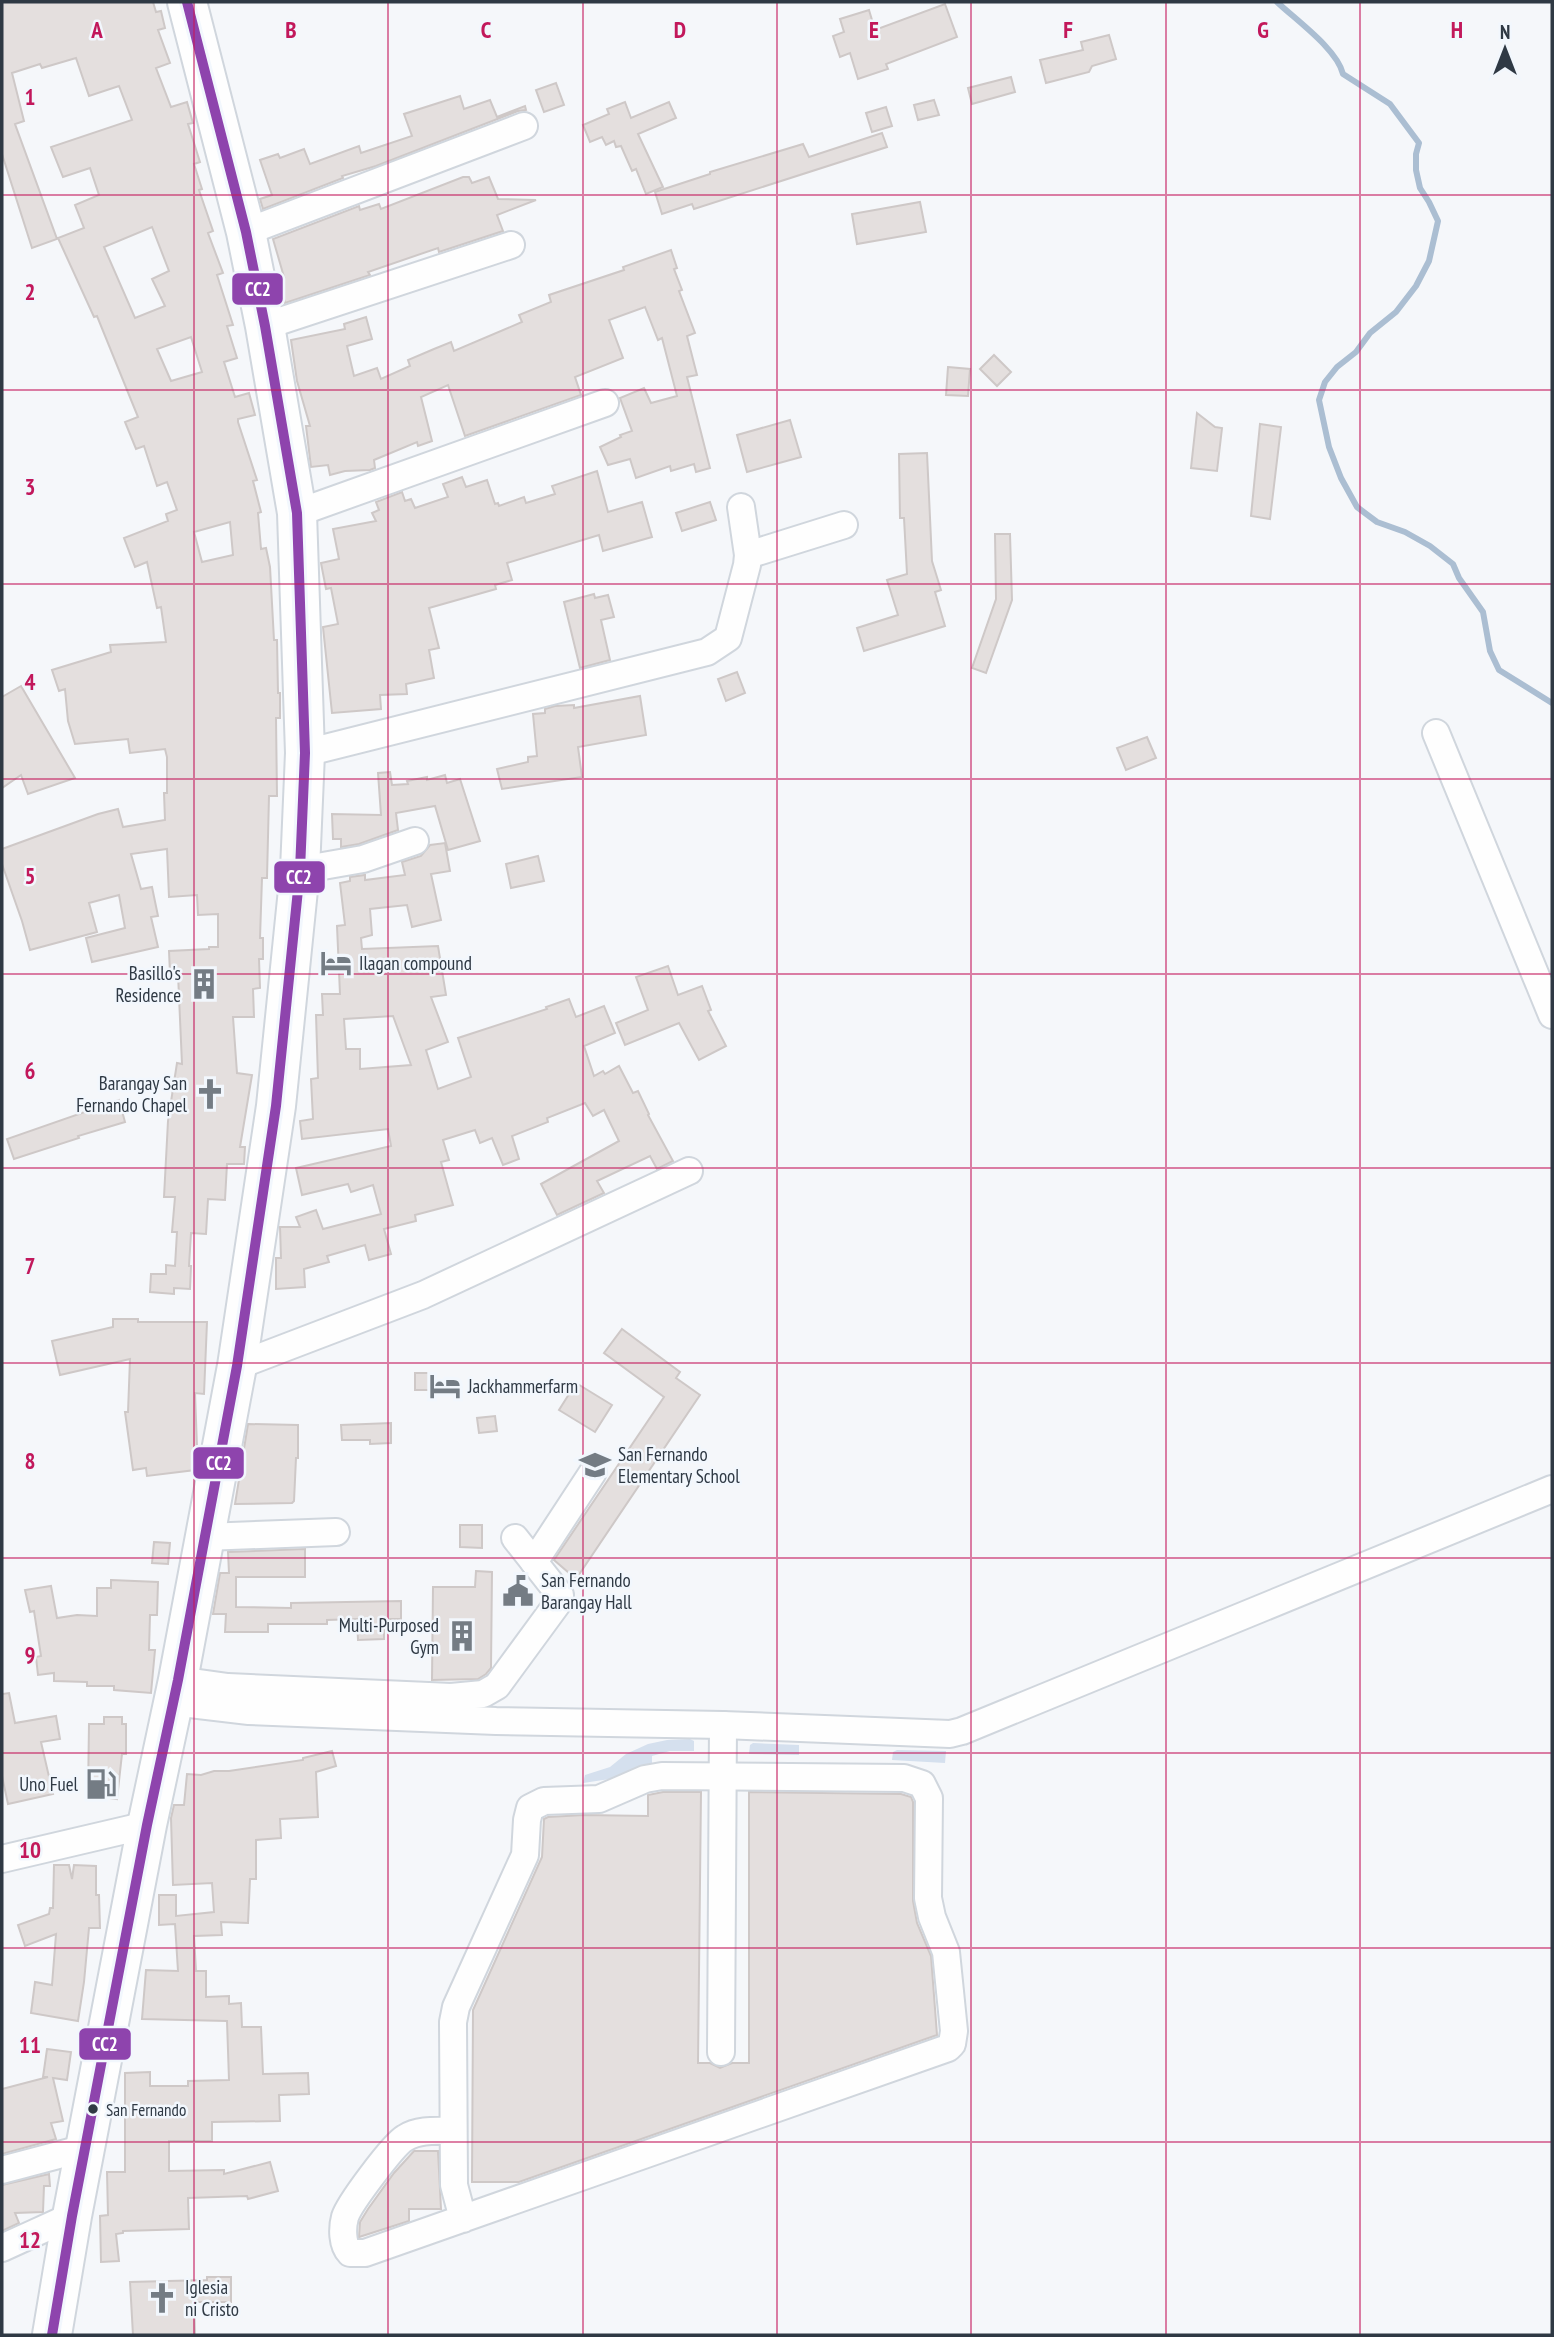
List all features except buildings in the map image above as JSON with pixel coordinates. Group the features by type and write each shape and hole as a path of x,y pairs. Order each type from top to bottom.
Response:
{"highway":[{"path":"52,2335 72,2216 237,1366 276,1106 300,870 305,753 297,513 246,232 187,2"}],"street":[{"path":"246,232 524,126"},
{"path":"265,326 511,245"},
{"path":"297,513 605,404"},
{"path":"305,753 707,652 728,638 748,555 741,508"},
{"path":"748,555 844,525"},
{"path":"1436,733 1552,1015"},
{"path":"300,870 363,859 415,841"},
{"path":"237,1366 423,1295 689,1171"},
{"path":"534,1562 593,1472"},
{"path":"175,1691 249,1711 496,1721 955,1733 1552,1489"},
{"path":"205,1537 336,1532"},
{"path":"175,1691 237,1688 451,1697 483,1694 497,1686 560,1600 560,1595 515,1538"},
{"path":"721,2052 723,1725"},
{"path":"453,2131 411,2134 396,2145 347,2212 344,2225 345,2245 350,2253 365,2253 463,2219 944,2050 952,2044 953,2022 946,1952 930,1912 928,1898 930,1805 928,1793 922,1784 904,1778 652,1777 599,1799 544,1801 534,1804 527,1820 525,1856 454,2015 454,2185 463,2219"},
{"path":"5,1850 147,1825"},
{"path":"2,2170 85,2148"},
{"path":"2,2248 72,2216"}],"shaded area":[{"path":"690,1739 694,1741 694,1751 670,1751 652,1756 652,1767 630,1776 583,1783 585,1775 610,1767 626,1754 648,1744"},
{"path":"750,1745 799,1745 799,1755 749,1754"},
{"path":"946,1751 945,1763 892,1760 893,1752"}],"waterway":[{"path":"1277,2 1324,45 1339,64 1343,74 1390,104 1419,143 1416,170 1420,188 1438,221 1429,261 1416,286 1396,312 1370,333 1356,352 1337,367 1325,382 1319,400 1329,447 1341,478 1357,507 1377,522 1405,532 1430,546 1453,564 1459,578 1483,612 1490,651 1499,670 1552,703"}],"transit line":[{"name":"CC2","path":"52,2335 72,2216 237,1366 276,1106 300,870 305,753 297,513 246,232 187,2"}],"place":[{"name":"Ilagan compound","path":"336,963"},
{"name":"Basillo's Residence","path":"204,984"},
{"name":"Barangay San Fernando Chapel","path":"210,1094"},
{"name":"Jackhammerfarm","path":"445,1386"},
{"name":"San Fernando Elementary School","path":"595,1465"},
{"name":"San Fernando Barangay Hall","path":"518,1591"},
{"name":"Multi-Purposed Gym","path":"462,1636"},
{"name":"Uno Fuel","path":"101,1784"},
{"name":"San Fernando","path":"93,2109"},
{"name":"Iglesia ni Cristo","path":"162,2298"}]}
